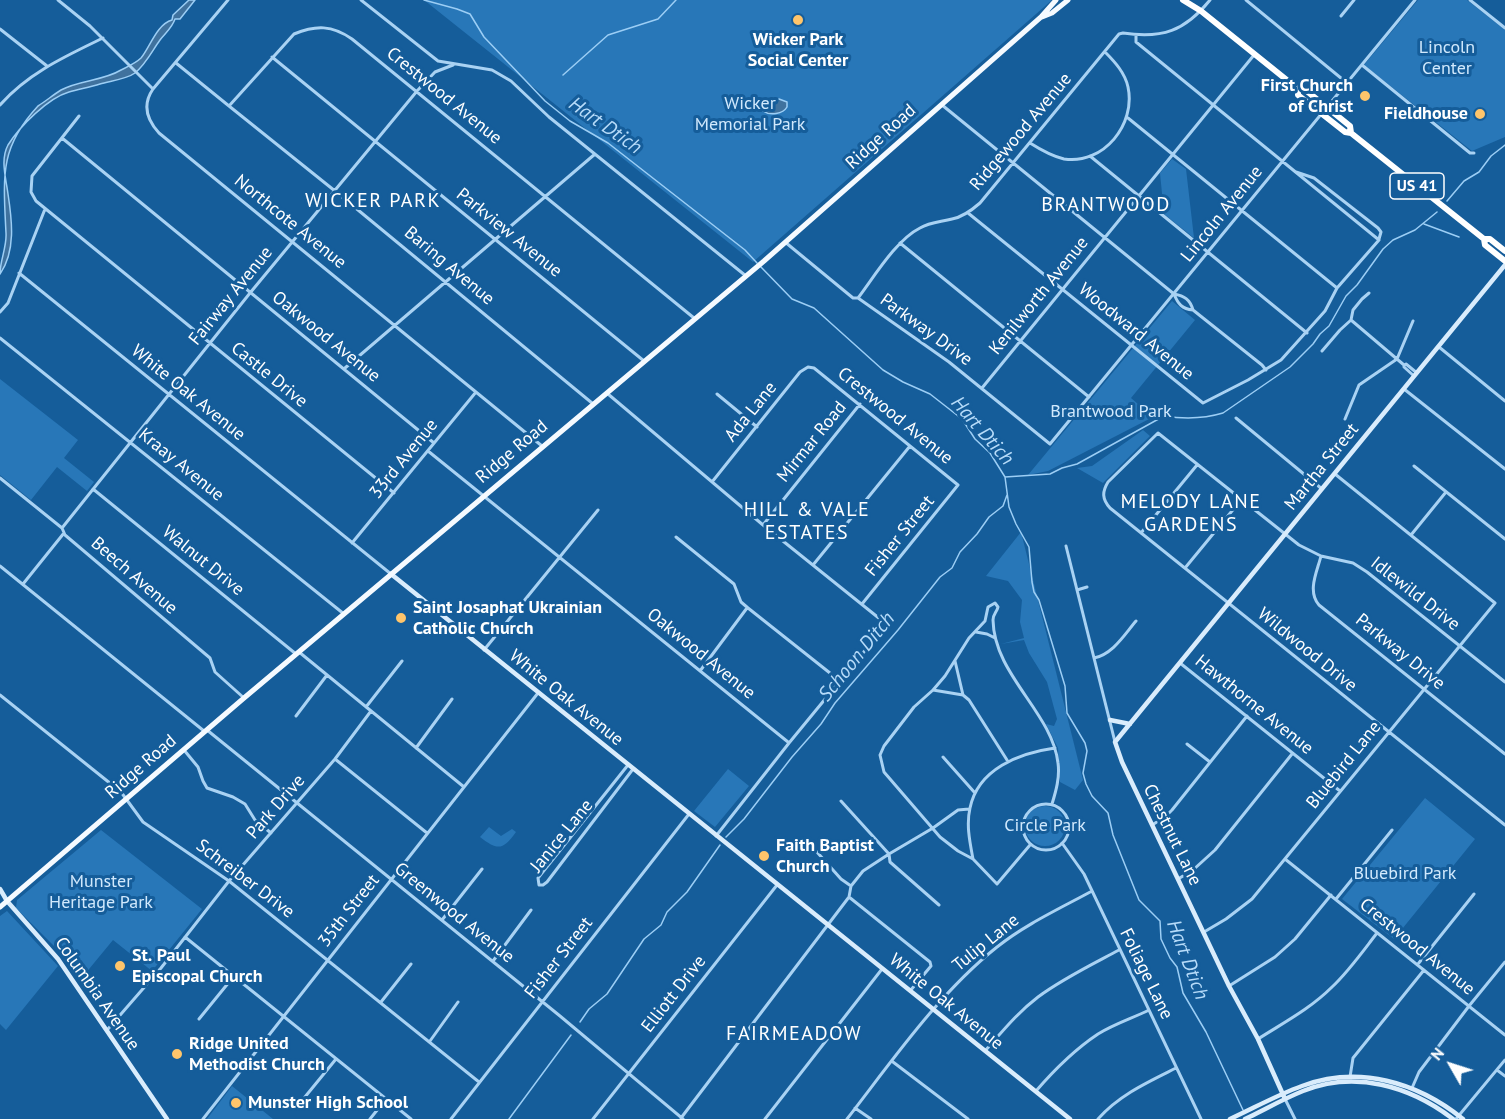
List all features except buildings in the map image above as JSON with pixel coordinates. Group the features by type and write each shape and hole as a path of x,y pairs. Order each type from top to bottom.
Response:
{"highway":[{"name":"US 41","path":"1183,0 1201,11 1298,89 1298,94 1324,111 1345,132 1351,133 1484,239 1490,239 1505,251"},
{"name":"US 41","path":"1192,0 1201,11"},
{"name":"US 41","path":"1484,239 1485,245 1505,263"}],"main road":[{"name":"Ridge Road","path":"0,907 297,653 764,261 1041,17 1056,0"},
{"name":"Ridge Road","path":"1041,17 1052,14 1068,0"}],"street":[{"path":"58,0 103,38 153,89 228,0"},
{"path":"361,0 433,59 453,65 492,70 505,77 549,117 746,276"},
{"name":"Ridgewood Avenue","path":"858,298 911,232 922,226 968,213 980,203 1119,34 1169,33 1184,25 1210,0"},
{"path":"1246,0 1347,83"},
{"path":"1341,16 1354,0"},
{"path":"1407,0 1412,4"},
{"name":"Lincoln Avenue","path":"1050,444 1415,0"},
{"path":"1470,0 1505,28"},
{"name":"Crestwood Avenue","path":"230,106 294,34 314,27 330,27 352,39 695,319"},
{"path":"0,29 47,66"},
{"path":"1136,35 1136,42 1379,240"},
{"path":"0,105 22,82 47,66 103,38"},
{"path":"1030,143 1045,153 1064,159 1076,159 1090,156 1116,138 1128,118 1130,103 1128,85 1121,69 1105,52"},
{"name":"Kenilworth Avenue","path":"982,388 1255,55"},
{"name":"Parkview Avenue","path":"272,57 644,361"},
{"path":"176,63 230,106"},
{"name":"Fairway Avenue","path":"62,528 250,293 417,92 435,72 453,65"},
{"path":"1362,65 1470,153 1474,153"},
{"name":"Northcote Avenue","path":"153,89 146,109 153,126 542,446"},
{"path":"940,104 1174,294 1183,296 1191,302 1193,309 1266,370 1281,360 1307,333 1325,311 1337,288 1379,240 1381,232 1314,178 1294,172"},
{"name":"Baring Avenue","path":"230,106 593,404"},
{"path":"0,312 8,303 45,209 36,201 31,192 32,176 79,116"},
{"path":"1128,118 1337,288"},
{"name":"Oakwood Avenue","path":"62,138 434,443"},
{"path":"345,368 595,154"},
{"path":"1090,156 1307,333"},
{"name":"Castle Drive","path":"45,209 394,493"},
{"name":"Woodward Avenue","path":"968,213 1203,403 1266,370"},
{"name":"Parkway Drive","path":"785,242 854,298 858,298 949,362 1050,444"},
{"path":"900,243 1089,397"},
{"name":"Martha Street","path":"1115,742 1505,263"},
{"name":"White Oak Avenue","path":"19,273 484,650 1070,1119"},
{"path":"1322,351 1351,320 1353,310 1369,293"},
{"path":"1174,294 1177,302 1185,309 1193,309"},
{"path":"1351,320 1404,367 1416,374"},
{"path":"1345,419 1359,385 1397,359 1413,321"},
{"name":"Kraay Avenue","path":"0,338 344,614"},
{"path":"1438,347 1505,401"},
{"name":"Ada Lane","path":"712,482 800,372 808,367 814,368"},
{"name":"Crestwood Avenue","path":"814,368 958,485"},
{"path":"1404,389 1505,469"},
{"name":"33rd Avenue","path":"352,543 476,392"},
{"path":"606,393 762,525 880,619 881,631 789,742 716,836"},
{"path":"717,394 757,427"},
{"name":"Mirmar Road","path":"762,525 860,404"},
{"path":"1236,418 1322,489"},
{"name":"Idlewild Drive","path":"1103,490 1108,482 1158,433 1299,545 1321,556 1343,560 1367,572 1504,679"},
{"path":"813,565 910,446"},
{"name":"Oakwood Avenue","path":"428,451 482,497 789,742"},
{"path":"1141,533 1198,465"},
{"path":"1414,466 1505,539"},
{"path":"1335,474 1411,535 1446,492"},
{"name":"Beech Avenue","path":"0,478 62,528 64,533 135,596 210,658 215,672 244,698"},
{"name":"Fisher Street","path":"862,604 958,485"},
{"name":"Walnut Drive","path":"93,489 327,675 464,788"},
{"name":"Wildwood Drive","path":"1103,490 1103,497 1110,508 1505,825"},
{"path":"1185,568 1241,500"},
{"path":"484,650 598,510"},
{"path":"23,584 64,533"},
{"name":"Bluebird Lane","path":"1204,932 1252,899 1495,603 1411,535"},
{"path":"676,537 734,584 741,602 840,681"},
{"name":"Chestnut Lane","path":"1066,546 1122,762 1295,1119"},
{"name":"Parkway Drive","path":"1321,556 1312,591 1313,598 1505,754"},
{"name":"Greenwood Avenue","path":"0,566 493,961 681,1119"},
{"path":"1077,590 1087,587"},
{"path":"1030,845 997,884 973,859 958,851 933,828 884,772 880,755 884,746 914,707 933,690 969,638 985,621 988,607 995,603 998,607 993,620 995,638 1008,669 1046,730 1054,748 1059,774 1052,804"},
{"path":"700,671 748,608"},
{"path":"1094,658 1110,651 1136,621"},
{"path":"976,632 995,638"},
{"path":"366,707 402,661"},
{"path":"955,661 963,695 1007,760"},
{"name":"Hawthorne Avenue","path":"1180,663 1340,791"},
{"path":"296,717 327,675"},
{"path":"933,690 963,695"},
{"name":"35th Street","path":"203,1119 538,693"},
{"name":"Schreiber Drive","path":"0,695 127,799 143,822 229,881 479,1082"},
{"path":"416,748 452,699"},
{"name":"Park Drive","path":"108,1029 229,881 298,804 371,711"},
{"path":"1152,825 1172,810 1246,716"},
{"path":"1110,720 1130,724"},
{"path":"1187,744 1210,762"},
{"path":"973,859 969,837 969,809 975,793 1007,760 1034,751 1054,748"},
{"path":"184,750 198,767 202,782 207,788 246,804 255,820 271,833"},
{"path":"1178,879 1193,870 1215,850 1292,754"},
{"path":"943,757 975,793"},
{"path":"335,759 428,834"},
{"name":"Janice Lane","path":"631,767 547,882 539,885 538,878 631,767"},
{"path":"841,801 889,854 890,862 939,905"},
{"path":"1046,803 1060,808 1068,819 1068,832 1062,843 1047,850 1030,845 1023,834 1025,816 1034,807 1046,803"},
{"path":"681,1119 829,925 849,897 851,886 863,872 958,810 969,809"},
{"name":"Fisher Street","path":"451,1119 689,814"},
{"path":"1336,899 1392,830"},
{"path":"808,842 841,879 851,886"},
{"name":"Foliage Lane","path":"1062,843 1084,874 1201,1119"},
{"name":"Crestwood Avenue","path":"1285,859 1505,1035"},
{"path":"442,920 482,869"},
{"name":"Elliott Drive","path":"593,1119 777,885"},
{"name":"Columbia Avenue","path":"0,889 58,959 108,1029 167,1119"},
{"name":"Tulip Lane","path":"847,1119 928,1015 974,967 1029,925 1092,891"},
{"path":"1418,964 1474,894"},
{"path":"1229,986 1275,957 1295,939 1331,895"},
{"path":"849,897 930,962 931,966 910,991"},
{"path":"493,961 531,910"},
{"path":"1258,1039 1295,1016 1331,988 1377,933"},
{"path":"185,937 411,1119"},
{"path":"985,1051 1015,1017 1038,997 1119,950"},
{"path":"1411,1090 1419,1071 1505,962"},
{"path":"381,1002 411,964"},
{"path":"765,1119 883,969"},
{"path":"1350,1079 1353,1058 1424,970"},
{"path":"199,1019 234,976"},
{"path":"430,1041 458,1002"},
{"path":"1036,1091 1062,1062 1079,1048 1100,1033 1149,1010"},
{"path":"300,1103 336,1059"},
{"path":"1245,1119 1303,1085 1326,1079 1350,1079 1411,1090 1458,1118 1505,1059"},
{"path":"893,1062 968,1119"},
{"path":"1098,1119 1123,1097 1144,1083 1177,1068"},
{"path":"1497,1070 1505,1076"},
{"path":"1230,1119 1284,1096"},
{"path":"370,1119 386,1099"},
{"path":"855,1108 871,1119"}],"green space":[{"name":"Wicker Memorial Park","path":"424,0 1052,0 753,262"},
{"name":"Lincoln Center","path":"1418,0 1467,0 1505,30 1505,137 1472,151 1364,65"},
{"path":"1172,159 1186,169 1194,238 1164,214 1160,173"},
{"name":"Brantwood Park","path":"1172,301 1195,320 1131,398 1153,417 1048,471 1028,475"},
{"path":"0,379 78,440 64,458 94,482 87,491 57,467 31,500 0,475"},
{"path":"1143,430 1150,436 1103,483 1077,468 1092,466"},
{"path":"1021,532 1083,780 1075,790 1060,782 1058,748 1046,724 1054,726 1057,719 1047,682 1029,653 1024,640 1001,644 1024,638 1020,622 1022,600 1008,581 986,576"},
{"path":"728,769 749,786 715,827 694,811"},
{"name":"Bluebird Park","path":"1425,798 1475,839 1394,939 1342,899"},
{"name":"Circle Park","path":"1045,806 1053,807 1059,812 1064,818 1064,834 1059,840 1053,845 1045,846 1037,845 1031,840 1026,834 1025,826 1026,818 1031,812 1037,807"},
{"path":"489,827 501,836 512,829 516,832 504,845 496,846 480,837"},
{"name":"Munster Heritage Park","path":"101,830 202,909 152,971 113,940 80,980 59,951 16,908 17,900"},
{"path":"7,911 58,966 6,1030 0,1024 0,916"},
{"name":"Munster High School","path":"232,1086 273,1119 207,1119"}],"shaded area":[{"path":"189,0 195,0 180,19 175,19 146,62 135,73 61,95 44,106 21,128 38,106 61,90 114,74 137,62 162,26 172,20 173,15"},
{"path":"779,99 787,102 785,109 773,114 763,111 762,106 765,102"},
{"path":"21,128 10,149 5,176 4,157 8,145"},
{"path":"5,176 12,235 9,255 0,274 6,238"}],"waterway":[{"name":"Hart Dtich","path":"424,0 470,14 484,37 545,101 570,121 608,143 745,250 757,263"},
{"path":"563,75 608,35 658,19 676,0"},
{"path":"1447,201 1464,181 1479,172 1491,156 1505,145"},
{"path":"1005,477 1050,474 1077,464 1164,416 1194,418 1223,413 1290,367 1329,326 1346,296 1357,285 1383,249 1393,240 1415,230 1437,212"},
{"path":"1424,224 1459,237"},
{"name":"Hart Dtich","path":"760,266 792,299 814,308 883,370 930,394 962,419 975,439 990,453 1005,477 1009,507 1029,547 1034,592 1039,600 1065,686 1067,713 1085,743 1087,751 1083,773 1086,784 1092,796 1108,813 1113,835 1139,900 1160,921 1161,939 1177,967 1183,993 1206,1032 1243,1110"},
{"name":"Schoon Ditch","path":"726,837 744,819 821,724 835,703 940,577 952,568 960,552 989,517 1003,506 1007,495"},
{"name":"Schoon Ditch","path":"580,1022 589,1009 607,994 644,939 661,925 667,912 687,892 720,845"},
{"name":"Schoon Ditch","path":"509,1119 571,1035"}],"place":[{"name":"Wicker Park Social Center","path":"798,20"},
{"name":"First Church of Christ","path":"1365,96"},
{"name":"Fieldhouse","path":"1480,114"},
{"name":"Saint Josaphat Ukrainian Catholic Church","path":"401,618"},
{"name":"Faith Baptist Church","path":"764,856"},
{"name":"St. Paul Episcopal Church","path":"120,966"},
{"name":"Ridge United Methodist Church","path":"177,1054"},
{"name":"Munster High School","path":"236,1103"}],"district":[{"name":"WICKER PARK","path":"373,201"},
{"name":"BRANTWOOD","path":"1106,205"},
{"name":"MELODY LANE GARDENS","path":"1191,514"},
{"name":"HILL & VALE ESTATES","path":"807,522"},
{"name":"FAIRMEADOW","path":"794,1034"}]}
